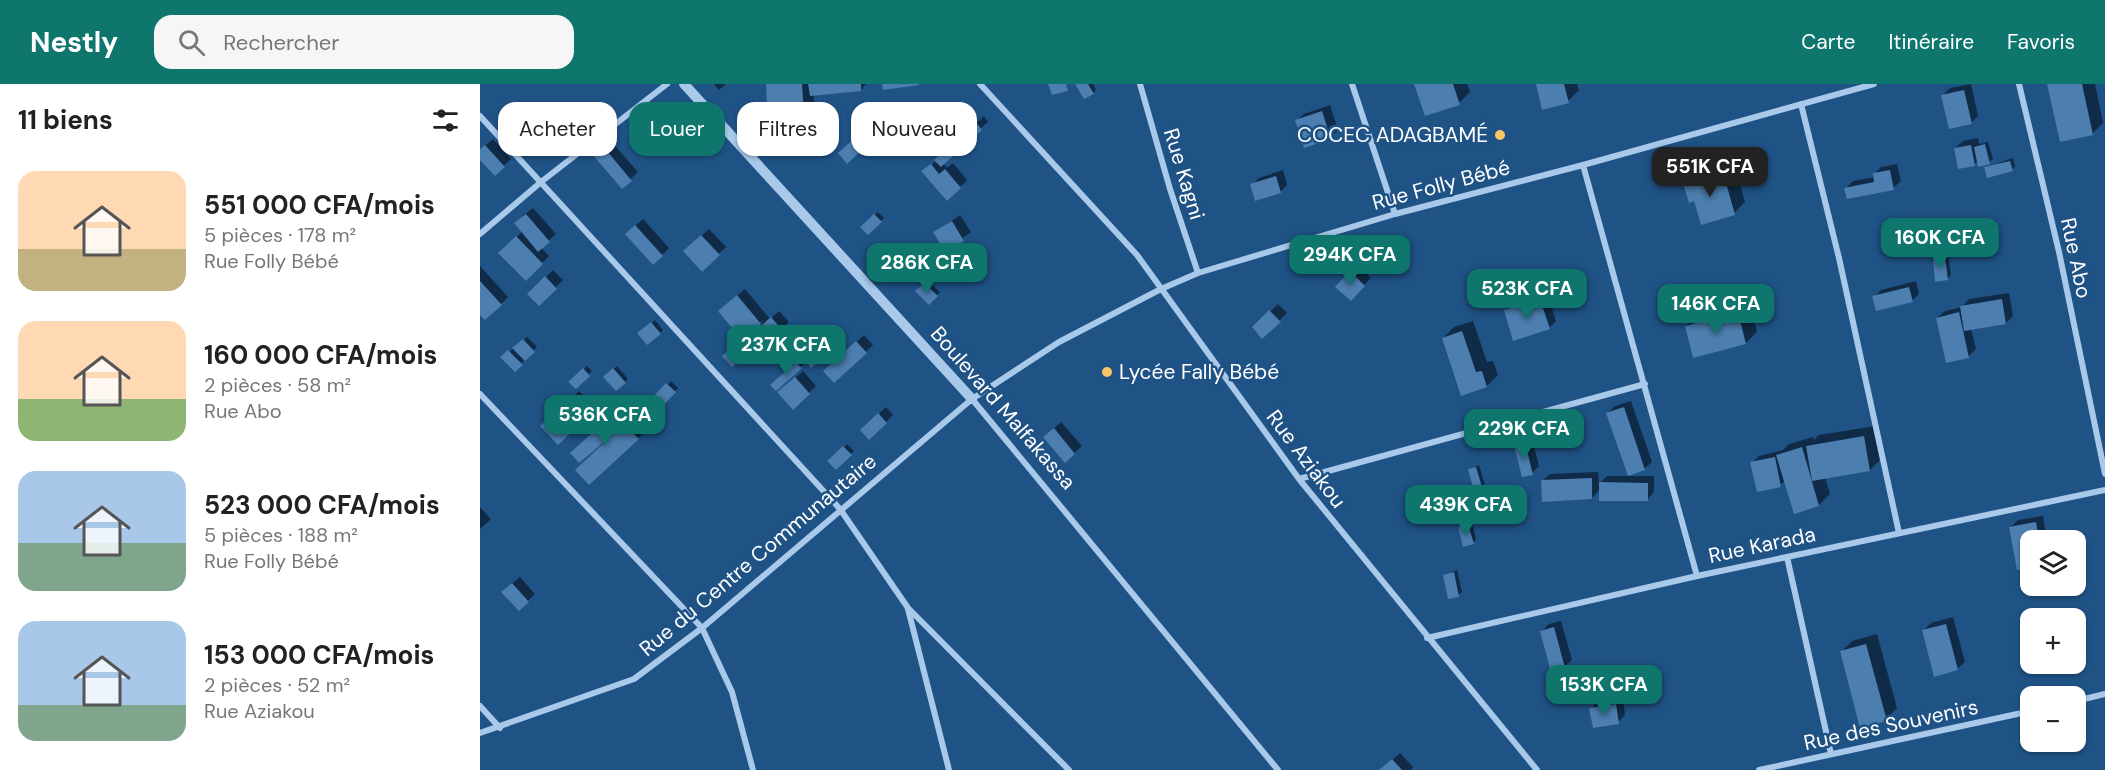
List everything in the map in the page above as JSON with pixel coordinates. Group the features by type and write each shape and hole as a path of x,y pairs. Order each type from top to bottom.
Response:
{"street":[{"path":"480,234 541,182 667,84"},
{"name":"Boulevard Malfakassa","path":"684,84 972,399 1278,770"},
{"name":"Rue Aziakou","path":"980,84 1137,255 1299,480 1537,770"},
{"name":"Rue Kagni","path":"1140,84 1170,189 1198,273"},
{"path":"1352,84 1395,214"},
{"name":"Rue Folly Bébé","path":"972,399 1059,342 1161,289 1198,273 1395,214 1583,165 1874,84"},
{"name":"Rue Abo","path":"2019,84 2059,252 2105,474"},
{"path":"1801,104 1839,258 1899,533"},
{"path":"480,116 840,509 908,608 1069,770"},
{"path":"1583,165 1697,576"},
{"path":"1299,480 1645,384"},
{"path":"480,394 702,628 732,692 753,770"},
{"name":"Rue du Centre Communautaire","path":"480,733 500,728 634,679 702,628 972,399"},
{"name":"Rue Karada","path":"1427,638 1697,576 2105,490"},
{"path":"1787,557 1831,754"},
{"path":"908,608 949,770"},
{"path":"2086,698 2105,694"},
{"path":"480,706 500,728"},
{"name":"Rue des Souvenirs","path":"1759,770 2020,713"}],"building":[{"path":"766,84 802,84 803,102 767,102"},
{"path":"808,84 861,84 861,91 810,96"},
{"path":"882,84 919,84 919,85 883,90"},
{"path":"1048,84 1066,84 1068,91 1052,95"},
{"path":"1075,84 1088,84 1094,94 1084,99"},
{"path":"1414,84 1453,84 1460,105 1425,116"},
{"path":"1536,84 1564,84 1569,103 1542,110"},
{"path":"2047,84 2082,84 2093,135 2060,142"},
{"path":"1964,90 1972,124 1949,129 1941,95"},
{"path":"1322,111 1331,139 1304,148 1295,120"},
{"path":"977,123 982,130 977,135"},
{"path":"851,141 851,156 856,156 847,164 839,152"},
{"path":"1985,144 1990,164 1978,167 1974,147"},
{"path":"485,145 505,167 495,176 480,160 480,149"},
{"path":"1971,145 1975,166 1958,169 1954,148"},
{"path":"594,156 611,156 632,181 622,189"},
{"path":"938,156 953,156 941,167 934,160"},
{"path":"2010,161 2013,171 1987,178 1984,167"},
{"path":"931,164 939,174 945,169 961,188 947,201 921,171"},
{"path":"1890,170 1894,190 1847,199 1844,188 1874,182 1873,173"},
{"path":"1723,172 1735,215 1701,225 1694,201 1689,203 1683,183"},
{"path":"1276,176 1281,193 1255,201 1250,184"},
{"path":"526,214 550,242 538,252 514,223"},
{"path":"874,214 882,222 868,235 860,227"},
{"path":"952,221 964,241 945,252 933,232"},
{"path":"635,225 663,256 653,265 625,234"},
{"path":"701,235 720,255 702,272 683,251"},
{"path":"516,236 543,264 526,281 498,253"},
{"path":"1945,257 1948,280 1935,282 1933,258"},
{"path":"1350,271 1365,286 1351,301 1335,287"},
{"path":"545,276 557,289 539,306 527,294"},
{"path":"480,281 502,305 485,320 480,315"},
{"path":"924,283 938,296 929,305 915,291"},
{"path":"1909,287 1913,302 1876,311 1872,296"},
{"path":"737,295 761,324 742,340 718,311"},
{"path":"1540,299 1550,329 1513,341 1504,310"},
{"path":"2002,299 2006,324 1964,331 1960,306"},
{"path":"1269,310 1281,322 1262,339 1252,327"},
{"path":"1738,312 1746,344 1693,358 1685,326"},
{"path":"1959,312 1969,358 1946,363 1936,318"},
{"path":"771,317 783,331 767,344 756,330"},
{"path":"651,322 661,334 647,345 637,333"},
{"path":"1462,331 1476,372 1482,371 1487,387 1461,396 1442,338"},
{"path":"523,339 535,352 525,361 512,348"},
{"path":"785,339 800,356 793,362 778,346"},
{"path":"739,341 748,352 732,367 722,356"},
{"path":"856,341 867,353 834,383 823,371"},
{"path":"811,345 822,359 811,368 800,355"},
{"path":"508,350 523,365 515,372 500,357"},
{"path":"796,362 802,368 776,391 770,385"},
{"path":"583,368 590,376 576,389 568,382"},
{"path":"613,368 626,383 616,391 603,377"},
{"path":"795,377 810,394 793,410 777,392"},
{"path":"666,383 676,392 661,408 651,399"},
{"path":"571,397 589,416 558,445 540,426"},
{"path":"622,406 632,416 624,424 639,439 589,485 575,470 615,433 579,463 570,453"},
{"path":"1624,407 1645,470 1628,476 1606,413"},
{"path":"878,413 887,423 869,440 860,430"},
{"path":"1054,428 1075,454 1065,463 1043,437"},
{"path":"1864,436 1870,471 1812,481 1806,446"},
{"path":"1525,443 1533,475 1522,477 1514,446"},
{"path":"843,446 852,455 836,470 827,461"},
{"path":"1802,447 1819,506 1794,514 1776,455"},
{"path":"1775,457 1781,487 1757,492 1750,462"},
{"path":"1476,467 1485,497 1476,499 1468,469"},
{"path":"1592,478 1592,499 1542,502 1541,480"},
{"path":"1599,482 1648,483 1648,501 1599,501"},
{"path":"1446,497 1449,510 1424,517 1421,503"},
{"path":"2036,522 2037,530 2020,530 2020,570 2017,570 2009,527"},
{"path":"1468,524 1474,544 1463,547 1458,527"},
{"path":"1454,572 1459,597 1448,599 1443,575"},
{"path":"512,583 529,602 519,611 501,592"},
{"path":"1946,624 1958,670 1934,677 1922,630"},
{"path":"1554,627 1565,668 1551,672 1540,631"},
{"path":"1866,644 1887,721 1860,728 1840,651"},
{"path":"1616,704 1619,724 1593,728 1589,708"},
{"path":"1392,759 1402,770 1379,770"}],"place":[{"name":"COCEC ADAGBAMÉ","path":"1500,135"},
{"name":"Lycée Fally Bébé","path":"1107,372"}]}
